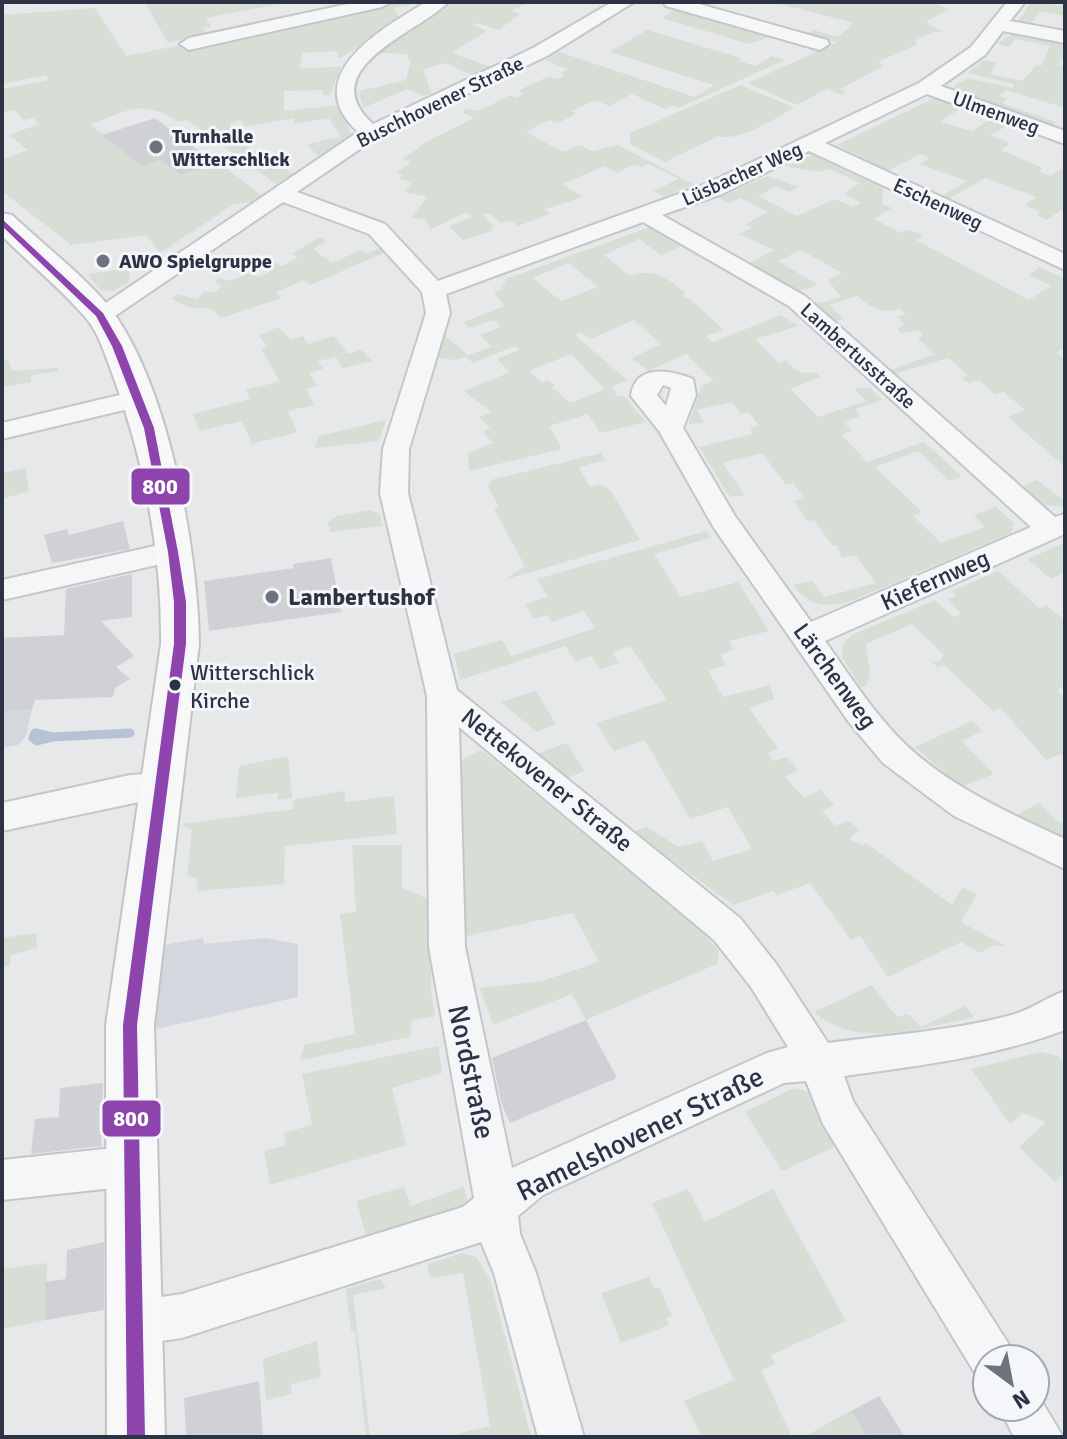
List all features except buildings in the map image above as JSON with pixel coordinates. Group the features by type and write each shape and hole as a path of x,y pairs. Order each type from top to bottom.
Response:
{"main road":[{"path":"2,221 100,315 113,334 149,428 180,602 180,644 130,1025 136,1437"}],"street":[{"path":"189,44 382,2"},
{"path":"372,132 354,115 346,94 349,77 378,41 439,2"},
{"name":"Buschhovener Straße","path":"100,315 372,132 540,52 625,2"},
{"path":"672,2 820,44"},
{"name":"Lüsbacher Weg","path":"434,290 714,189 926,87 978,51 1016,2"},
{"path":"1000,25 1065,37"},
{"name":"Ulmenweg","path":"926,87 1065,138"},
{"name":"Eschenweg","path":"810,144 1065,263"},
{"path":"280,193 377,229 434,290"},
{"name":"Lambertusstraße","path":"644,214 797,301 1058,526"},
{"name":"Nettekovener Straße","path":"434,290 438,313 396,449 394,493 443,696 721,923 764,976 819,1062 837,1111 982,1343"},
{"path":"2,431 136,399"},
{"name":"Lärchenweg","path":"670,428 724,521 859,713 895,754 927,781 966,807 1065,855"},
{"name":"Kiefernweg","path":"806,637 1058,526"},
{"path":"2,590 173,552"},
{"name":"Nordstraße","path":"443,696 447,947 497,1209 499,1235 515,1273 561,1437"},
{"path":"2,817 130,788 160,786"},
{"name":"Ramelshovener Straße","path":"133,1323 182,1316 475,1224 528,1181 781,1066 959,1044 1010,1033 1063,1016"},
{"path":"2,1180 132,1166"}],"shaded area":[{"path":"136,2 288,2 206,18 211,26 203,28 206,34 168,43 146,4"},
{"path":"395,2 424,2 393,8 399,17 343,56 338,58 337,51 302,53 300,68 341,67 330,95 323,95 322,90 284,91 284,111 340,105 351,135 318,156 307,144 341,137 329,118 293,124 294,118 246,126 240,120 230,123 233,130 215,136 222,142 234,139 293,174 276,184 187,120 179,122 155,110 135,109 90,124 142,166 161,160 181,175 218,162 262,196 254,202 234,204 160,253 146,235 71,245 2,191 2,156 6,158 28,150 9,135 39,124 33,118 23,120 15,110 2,112 2,89 48,80 46,75 2,84 2,15 95,8 126,56"},
{"path":"451,2 528,2 512,11 520,14 499,30 477,23 473,25 487,31 451,53 492,67 473,76 446,63 423,69 431,93 423,96 407,89 363,108 359,91 406,80 411,60 407,59 408,54 378,53 397,36"},
{"path":"772,2 930,2 949,9 926,22 942,32 933,32 914,41 918,44 878,62 884,66 840,89 846,92 841,95 827,89 797,105 748,83 838,42 805,35 814,30 838,37 854,23"},
{"path":"1031,2 1065,6 1065,16 1041,11 1031,23 1035,25 1033,27 1017,23"},
{"path":"676,9 772,36 749,44 662,18"},
{"path":"647,30 741,58 739,61 756,66 772,56 785,60 678,108 672,105 665,109 632,94 609,106 595,100 572,111 576,114 558,123 549,120 526,132 563,152 579,145 592,151 618,145 695,185 664,196 653,191 679,179 648,164 642,167 635,164 617,173 605,166 562,184 583,197 545,209 550,214 518,226 510,220 501,223 491,214 482,214 493,226 491,231 463,240 449,226 472,217 466,212 430,230 426,220 411,217 428,197 404,192 412,182 399,179 403,174 397,172 411,162 403,159 428,141 474,118 462,112 467,109 479,111 510,95 517,98 524,94 518,91 549,76 557,79 564,76 561,73 568,69 545,60 559,52 695,97 714,85 610,52"},
{"path":"1014,33 1065,43 1065,56 1058,65 1065,66 1065,108 1007,90 999,96 1007,99 1002,103 1056,122 1051,127 956,91 954,86 968,78 1013,88 1014,84 968,73 984,60 997,63 990,74 1023,81 1036,65 1041,66 1050,46 1015,39 1009,47 997,44"},
{"path":"741,85 794,108 747,133 718,136 665,162 630,144 630,133"},
{"path":"934,98 961,108 940,122 972,131 993,117 1011,124 990,135 1010,143 1001,150 1043,168 1039,172 1051,176 1065,166 1065,212 1061,210 1046,220 1036,215 1040,212 1025,205 1037,197 985,178 947,200 940,197 967,181 919,164 929,158 921,154 887,171 837,145"},
{"path":"813,155 883,188 882,204 892,208 874,219 901,233 906,230 923,235 916,240 1029,300 1051,286 1029,275 1040,267 1065,279 1065,347 1056,353 1065,358 1065,467 1008,417 1025,410 1004,392 995,394 979,380 969,383 962,378 968,375 948,358 894,374 890,370 935,354 918,339 923,334 918,330 900,333 897,328 905,325 897,317 906,314 900,309 877,309 857,296 829,305 844,319 836,321 816,304 841,297 828,280 842,273 801,250 778,261 818,285 800,291 750,263 774,250 739,234 752,228 746,224 768,212 740,198 729,203 718,198 767,176 799,187 789,192 777,186 758,196 797,216 835,199 853,207 861,203 844,194 860,183 830,169 817,172 786,166"},
{"path":"650,227 682,246 661,255 639,239 604,255 630,276 653,273 686,293 681,296 691,300 724,330 706,336 713,342 781,315 798,326 755,339 779,363 786,361 799,371 815,372 821,377 790,389 818,417 866,401 854,388 870,388 883,400 855,409 861,416 843,422 852,430 842,435 867,462 924,442 962,476 950,481 918,451 875,467 922,512 913,516 941,543 985,527 974,515 996,507 1014,523 1011,533 849,602 825,605 811,601 793,585 812,581 824,597 876,583 855,555 842,558 837,545 833,546 814,520 808,521 794,501 804,498 793,483 786,485 762,453 722,463 745,495 732,497 727,493 699,447 753,434 750,428 759,426 749,412 741,414 732,402 697,410 704,422 688,425 702,385 714,381 686,354 648,371 632,358 661,344 634,320 590,339 581,332 575,335 627,380 612,387 617,396 610,399 623,395 646,422 600,433 588,414 549,426 562,449 469,471 468,453 493,443 483,432 490,428 479,417 491,412 464,391 510,372 497,359 519,350 515,346 473,363 466,357 455,360 433,357 439,331 468,355 492,347 480,335 501,327 494,320 470,328 464,322 504,306 494,293 503,289 500,286 507,283 503,280","holes":["569,263 598,287 561,301 532,278","571,354 605,389 570,403 552,387 555,385 547,380 542,383 529,371"]},
{"path":"320,237 326,241 313,249 332,263 361,250 366,254 381,247 386,252 310,285 304,280 276,292 281,298 221,318 212,309 189,307 172,299 177,294 197,299 205,291 214,293 222,286 214,283 219,278 230,281 250,273 258,277 271,271 265,266 272,262 283,266 298,257 292,254"},
{"path":"124,269 130,272 129,282 113,291 100,290 87,274"},
{"path":"278,327 291,340 303,336 308,344 334,336 348,354 361,350 372,361 343,368 336,357 318,361 323,369 309,373 317,386 306,389 314,405 288,411 297,432 252,444 242,421 199,431 193,414 250,399 246,390 280,381 261,349 268,347 259,336"},
{"path":"8,359 12,371 58,368 58,371 31,375 31,382 2,387 2,361"},
{"path":"386,420 379,441 315,448 319,436"},
{"path":"601,453 605,460 579,467 590,487 601,484 611,491 640,540 504,580 525,566 494,509 499,508 488,486 491,480"},
{"path":"25,468 29,491 2,499 2,473"},
{"path":"1037,480 1065,501 1065,507 1046,505 1020,488"},
{"path":"370,510 380,514 382,526 330,532 328,523 337,516"},
{"path":"706,531 710,538 654,554 681,597 738,582 769,631 729,641 733,650 720,654 726,665 708,670 723,697 770,685 774,699 749,708 778,749 768,753 774,761 787,757 798,770 785,777 804,798 820,790 834,805 822,811 836,826 848,821 859,829 850,839 862,846 866,843 952,905 963,887 977,894 961,922 1006,946 994,945 980,953 961,942 888,977 860,936 851,940 810,883 777,895 773,891 733,905 633,832 647,827 679,847 702,841 713,861 752,849 728,807 690,819 645,740 614,751 596,723 667,700 630,646 612,653 619,663 600,669 591,656 575,661 565,646 460,680 454,654 502,640 511,656 595,628 584,611 552,622 547,615 534,619 525,604 548,597 537,579"},
{"path":"1065,543 1065,572 1051,579 1027,559"},
{"path":"998,571 1039,608 1046,605 1065,620 1065,685 1057,690 1065,698 1065,759 1060,754 1046,760 1001,708 993,711 944,665 937,667 933,663 942,659 943,654 912,624 866,644 870,672 867,685 861,687 842,657 843,644 852,635 935,600 953,617 961,614 947,599 956,596 952,591"},
{"path":"536,691 556,724 537,732 501,702"},
{"path":"32,709 26,736 18,745 2,748 2,711"},
{"path":"972,721 982,731 962,741 994,774 960,787 915,747"},
{"path":"567,743 584,771 567,778 533,755"},
{"path":"481,750 696,925 719,951 717,964 586,1020 572,994 493,1025 480,988 542,981 599,962 573,913 462,937 456,763"},
{"path":"288,756 292,798 278,800 277,793 236,798 239,766"},
{"path":"344,791 346,802 394,796 397,834 285,846 284,884 197,891 197,878 187,876 192,830 182,824 293,809 293,800"},
{"path":"1039,803 1060,824 1065,821 1065,838 1015,816"},
{"path":"352,845 402,845 402,888 431,900 431,991 435,1016 412,1021 410,1037 300,1060 304,1045 355,1034 340,914 356,912"},
{"path":"36,933 37,948 10,955 10,966 2,967 2,938"},
{"path":"203,938 204,944 265,938 298,944 298,997 152,1030 164,945"},
{"path":"872,985 897,1017 908,1014 921,1027 965,1006 974,1017 912,1031 870,1034 832,1024 814,1012"},
{"path":"438,1046 442,1073 392,1088 406,1145 270,1185 264,1151 286,1145 284,1133 312,1125 302,1074"},
{"path":"1041,1052 1058,1056 1065,1063 1065,1172 1055,1182 1019,1147 1046,1122 1022,1113 1010,1124 971,1069"},
{"path":"794,1088 809,1092 834,1147 782,1171 745,1112"},
{"path":"404,1187 411,1206 464,1187 468,1204 366,1237 357,1201"},
{"path":"688,1189 705,1222 773,1189 846,1321 771,1355 775,1364 761,1370 792,1437 702,1437 684,1401 734,1380 652,1203"},
{"path":"463,1253 476,1257 490,1279 531,1437 445,1437 490,1426 463,1273 430,1278 427,1264"},
{"path":"47,1263 46,1320 2,1329 2,1269"},
{"path":"649,1277 654,1288 659,1287 672,1316 666,1318 669,1325 621,1343 601,1293"},
{"path":"380,1279 386,1288 353,1295 370,1437 366,1437 355,1331 351,1331 346,1289"},
{"path":"317,1341 321,1377 291,1384 292,1394 266,1400 263,1359"},
{"path":"851,1411 867,1437 804,1437 846,1413"}],"waterway":[{"path":"35,733 53,737 37,741 33,738 35,733"},
{"path":"53,737 130,733"}],"transit line":[{"name":"800","path":"2,221 100,315 117,346 149,428 180,602 180,644 130,1025 136,1437"}],"place":[{"name":"Turnhalle Witterschlick","path":"156,147"},
{"name":"AWO Spielgruppe","path":"103,261"},
{"name":"Lambertushof","path":"272,597"},
{"name":"Witterschlick Kirche","path":"175,685"}]}
